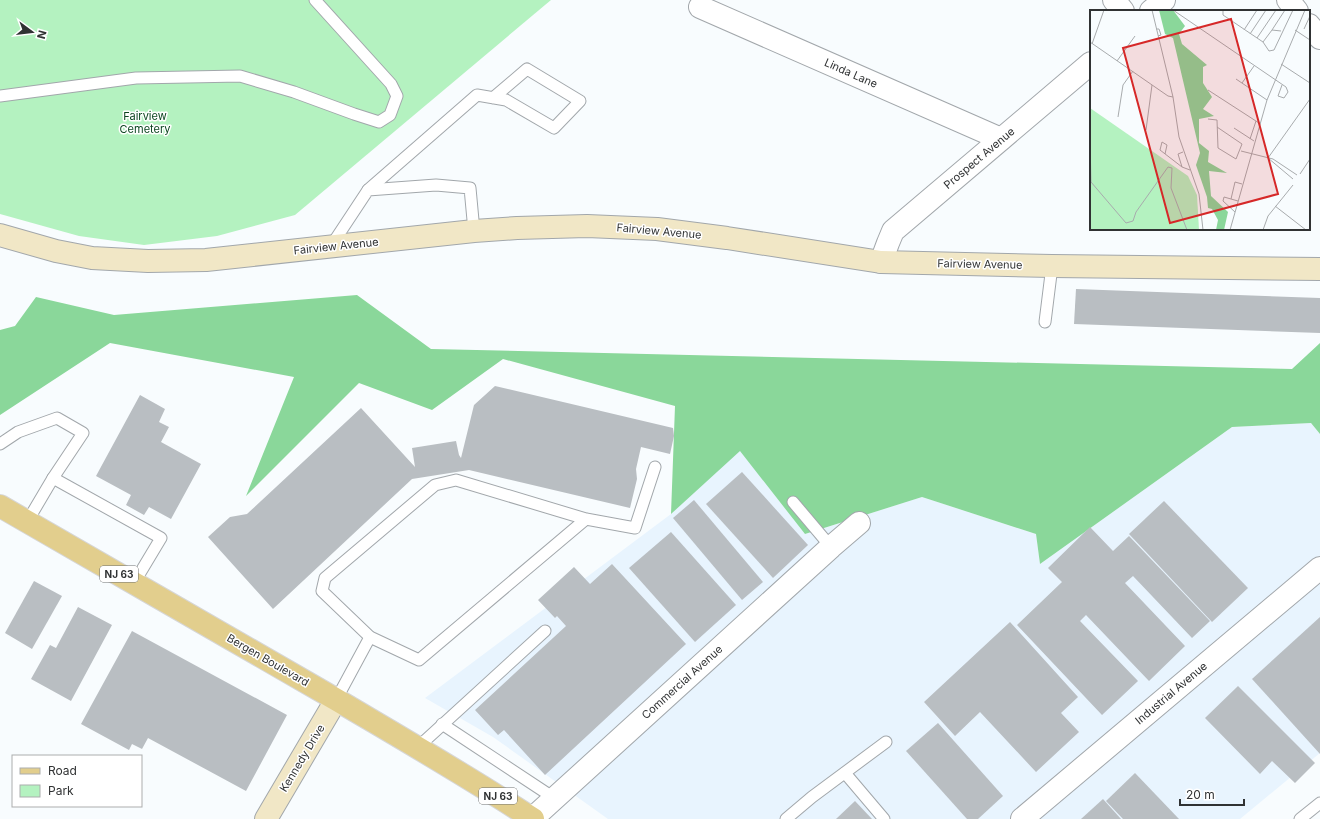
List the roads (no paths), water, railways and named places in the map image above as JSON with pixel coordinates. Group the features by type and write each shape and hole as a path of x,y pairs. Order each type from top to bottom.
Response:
{"main road":[{"name":"Fairview Avenue","path":"0,235 56,251 92,258 148,261 206,260 474,231 587,226 657,229 727,238 881,262 1052,266 1320,269"},
{"name":"Bergen Boulevard","path":"0,506 418,747 533,819"},
{"name":"Kennedy Drive","path":"266,818 336,700"}],"street":[{"path":"1114,0 1122,10"},
{"path":"1152,10 1164,0"},
{"path":"1288,0 1296,10"},
{"name":"Linda Lane","path":"700,7 1001,139"},
{"path":"1310,26 1320,38"},
{"name":"Prospect Avenue","path":"881,262 893,231 1090,64"},
{"name":"Commercial Avenue","path":"533,819 554,798 859,523"},
{"name":"Industrial Avenue","path":"1022,819 1320,568"}],"lane":[{"path":"0,96 136,78 240,76 294,92 379,122 390,115 397,96 391,84 315,0"},
{"path":"330,246 368,190 477,95 493,98 506,100 554,128 580,101 527,69 493,98"},
{"path":"368,190 436,185 470,188 474,231"},
{"path":"1045,322 1052,266"},
{"path":"0,444 18,432 57,418 83,433 53,478 27,522"},
{"path":"586,518 419,660 370,637 322,591 325,578 435,485 456,480 586,518 635,528 655,468"},
{"path":"53,478 161,538 134,583"},
{"path":"793,502 831,547"},
{"path":"418,747 545,631"},
{"path":"336,700 370,637"},
{"path":"442,724 554,798"},
{"path":"786,819 812,797 886,742"},
{"path":"845,773 884,819"},
{"path":"1300,819 1320,803"}],"park label":[{"name":"Fairview Cemetery","path":"145,122"}]}
